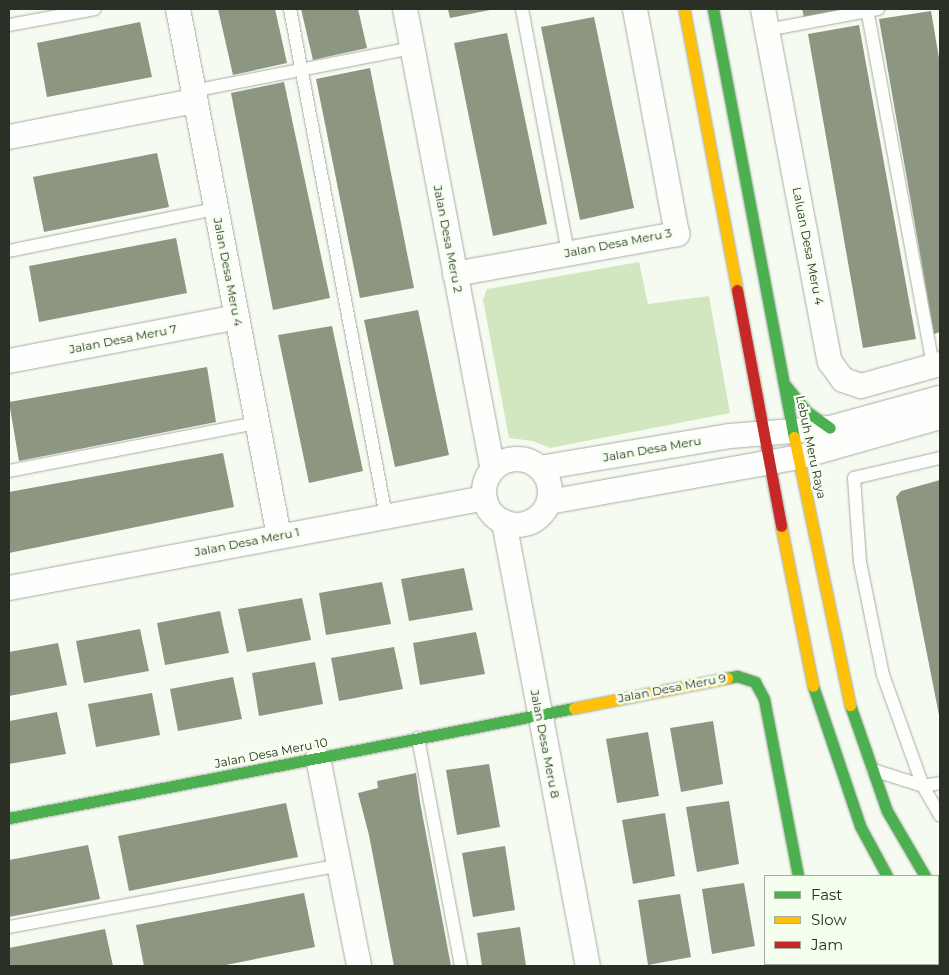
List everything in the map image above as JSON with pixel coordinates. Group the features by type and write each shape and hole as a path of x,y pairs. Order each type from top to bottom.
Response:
{"main road":[{"path":"684,9 816,702 860,826 886,875"},
{"name":"Lebuh Meru Raya","path":"714,9 783,383 847,696 887,811 924,875"},
{"path":"783,383 806,411 830,428"},
{"name":"Jalan Desa Meru 9","path":"539,713 737,676 746,677 761,690 764,699 798,875"},
{"name":"Jalan Desa Meru 10","path":"9,818 539,713"}],"street":[{"name":"Jalan Desa Meru 4","path":"178,9 279,536"},
{"name":"Jalan Desa Meru 2","path":"405,9 454,274 493,469"},
{"name":"Jalan Desa Meru 3","path":"454,274 677,234 635,9"},
{"name":"Laluan Desa Meru 4","path":"765,20 830,362 842,380 861,386 937,365"},
{"path":"9,137 194,96"},
{"name":"Jalan Desa Meru 7","path":"9,361 237,317"},
{"name":"Jalan Desa Meru","path":"540,468 632,452 793,429 830,428 940,398"},
{"path":"549,502 799,457 940,418"},
{"path":"632,452 638,486"},
{"path":"511,460 531,462 540,468 549,484 549,502 545,510 531,522 504,522 488,508 485,498 488,478 493,469 511,460"},
{"name":"Jalan Desa Meru 1","path":"9,588 485,498"},
{"name":"Jalan Desa Meru 8","path":"504,522 588,966"},
{"path":"318,758 359,966"}],"lane":[{"path":"9,25 95,9"},
{"path":"290,9 386,516"},
{"path":"522,9 568,253"},
{"path":"765,20 871,9 937,365"},
{"path":"194,96 302,70 412,48"},
{"path":"9,251 216,209"},
{"path":"9,471 257,423"},
{"path":"940,458 854,478 860,562 883,675 923,786 936,804 940,816"},
{"path":"418,738 461,966"},
{"path":"872,770 923,786 940,783"},
{"path":"9,927 339,865"}],"green space":[{"path":"639,262 648,304 709,296 730,413 550,448 533,441 509,438 483,300 487,289"}],"building":[{"path":"218,9 275,9 287,63 233,75"},
{"path":"301,9 358,9 367,48 313,60"},
{"path":"448,9 490,9 490,10 450,18"},
{"path":"802,9 844,9 844,10 804,17"},
{"path":"931,11 940,64 940,332 934,334 879,19"},
{"path":"594,17 634,208 580,220 541,27"},
{"path":"140,22 152,77 47,97 37,43"},
{"path":"859,25 916,339 863,348 808,34"},
{"path":"507,33 547,224 493,236 454,43"},
{"path":"370,68 414,288 360,298 316,79"},
{"path":"284,82 330,298 273,310 231,93"},
{"path":"157,153 169,207 44,232 33,177"},
{"path":"176,238 187,293 39,322 29,266"},
{"path":"418,310 449,455 395,467 364,320"},
{"path":"332,326 363,471 309,483 278,335"},
{"path":"207,367 216,422 19,461 9,402"},
{"path":"223,453 234,507 9,553 9,492"},
{"path":"940,480 939,715 896,497 901,491"},
{"path":"464,568 473,610 409,621 401,579"},
{"path":"382,582 391,624 326,635 319,593"},
{"path":"302,598 311,640 247,652 238,609"},
{"path":"220,611 229,653 165,665 157,623"},
{"path":"140,629 149,671 84,683 76,641"},
{"path":"476,632 485,674 420,685 413,643"},
{"path":"58,643 67,685 9,696 9,652"},
{"path":"394,647 403,689 339,701 331,658"},
{"path":"315,662 323,704 259,716 252,673"},
{"path":"233,677 242,719 178,731 170,689"},
{"path":"152,693 160,735 96,747 88,704"},
{"path":"57,712 66,754 9,764 9,721"},
{"path":"713,721 723,784 681,792 670,728"},
{"path":"648,732 659,796 617,803 606,739"},
{"path":"489,764 500,827 457,835 446,770"},
{"path":"416,773 451,966 394,966 369,835 358,793 378,788 377,781"},
{"path":"729,801 739,864 697,872 686,807"},
{"path":"286,803 298,857 129,891 118,836"},
{"path":"665,813 675,876 633,884 622,820"},
{"path":"88,845 100,899 9,917 9,860"},
{"path":"505,846 515,910 473,917 462,853"},
{"path":"744,883 755,946 712,954 702,889"},
{"path":"304,893 315,947 221,966 144,966 136,925"},
{"path":"680,894 691,957 648,965 638,900"},
{"path":"520,927 526,966 482,966 477,933"},
{"path":"105,929 113,966 9,966 9,948"}],"traffic: fast":[{"path":"713,9 794,437"},
{"path":"786,386 806,411 830,428"},
{"path":"727,678 737,676 755,682 764,699 798,875"},
{"path":"813,686 860,826 886,875"},
{"path":"850,705 887,811 924,875"},
{"path":"9,818 574,708"}],"traffic: slow":[{"path":"684,9 737,290"},
{"path":"794,437 850,705"},
{"path":"781,526 813,686"},
{"path":"574,708 727,678"}],"traffic: jam":[{"path":"737,290 781,526"}]}
